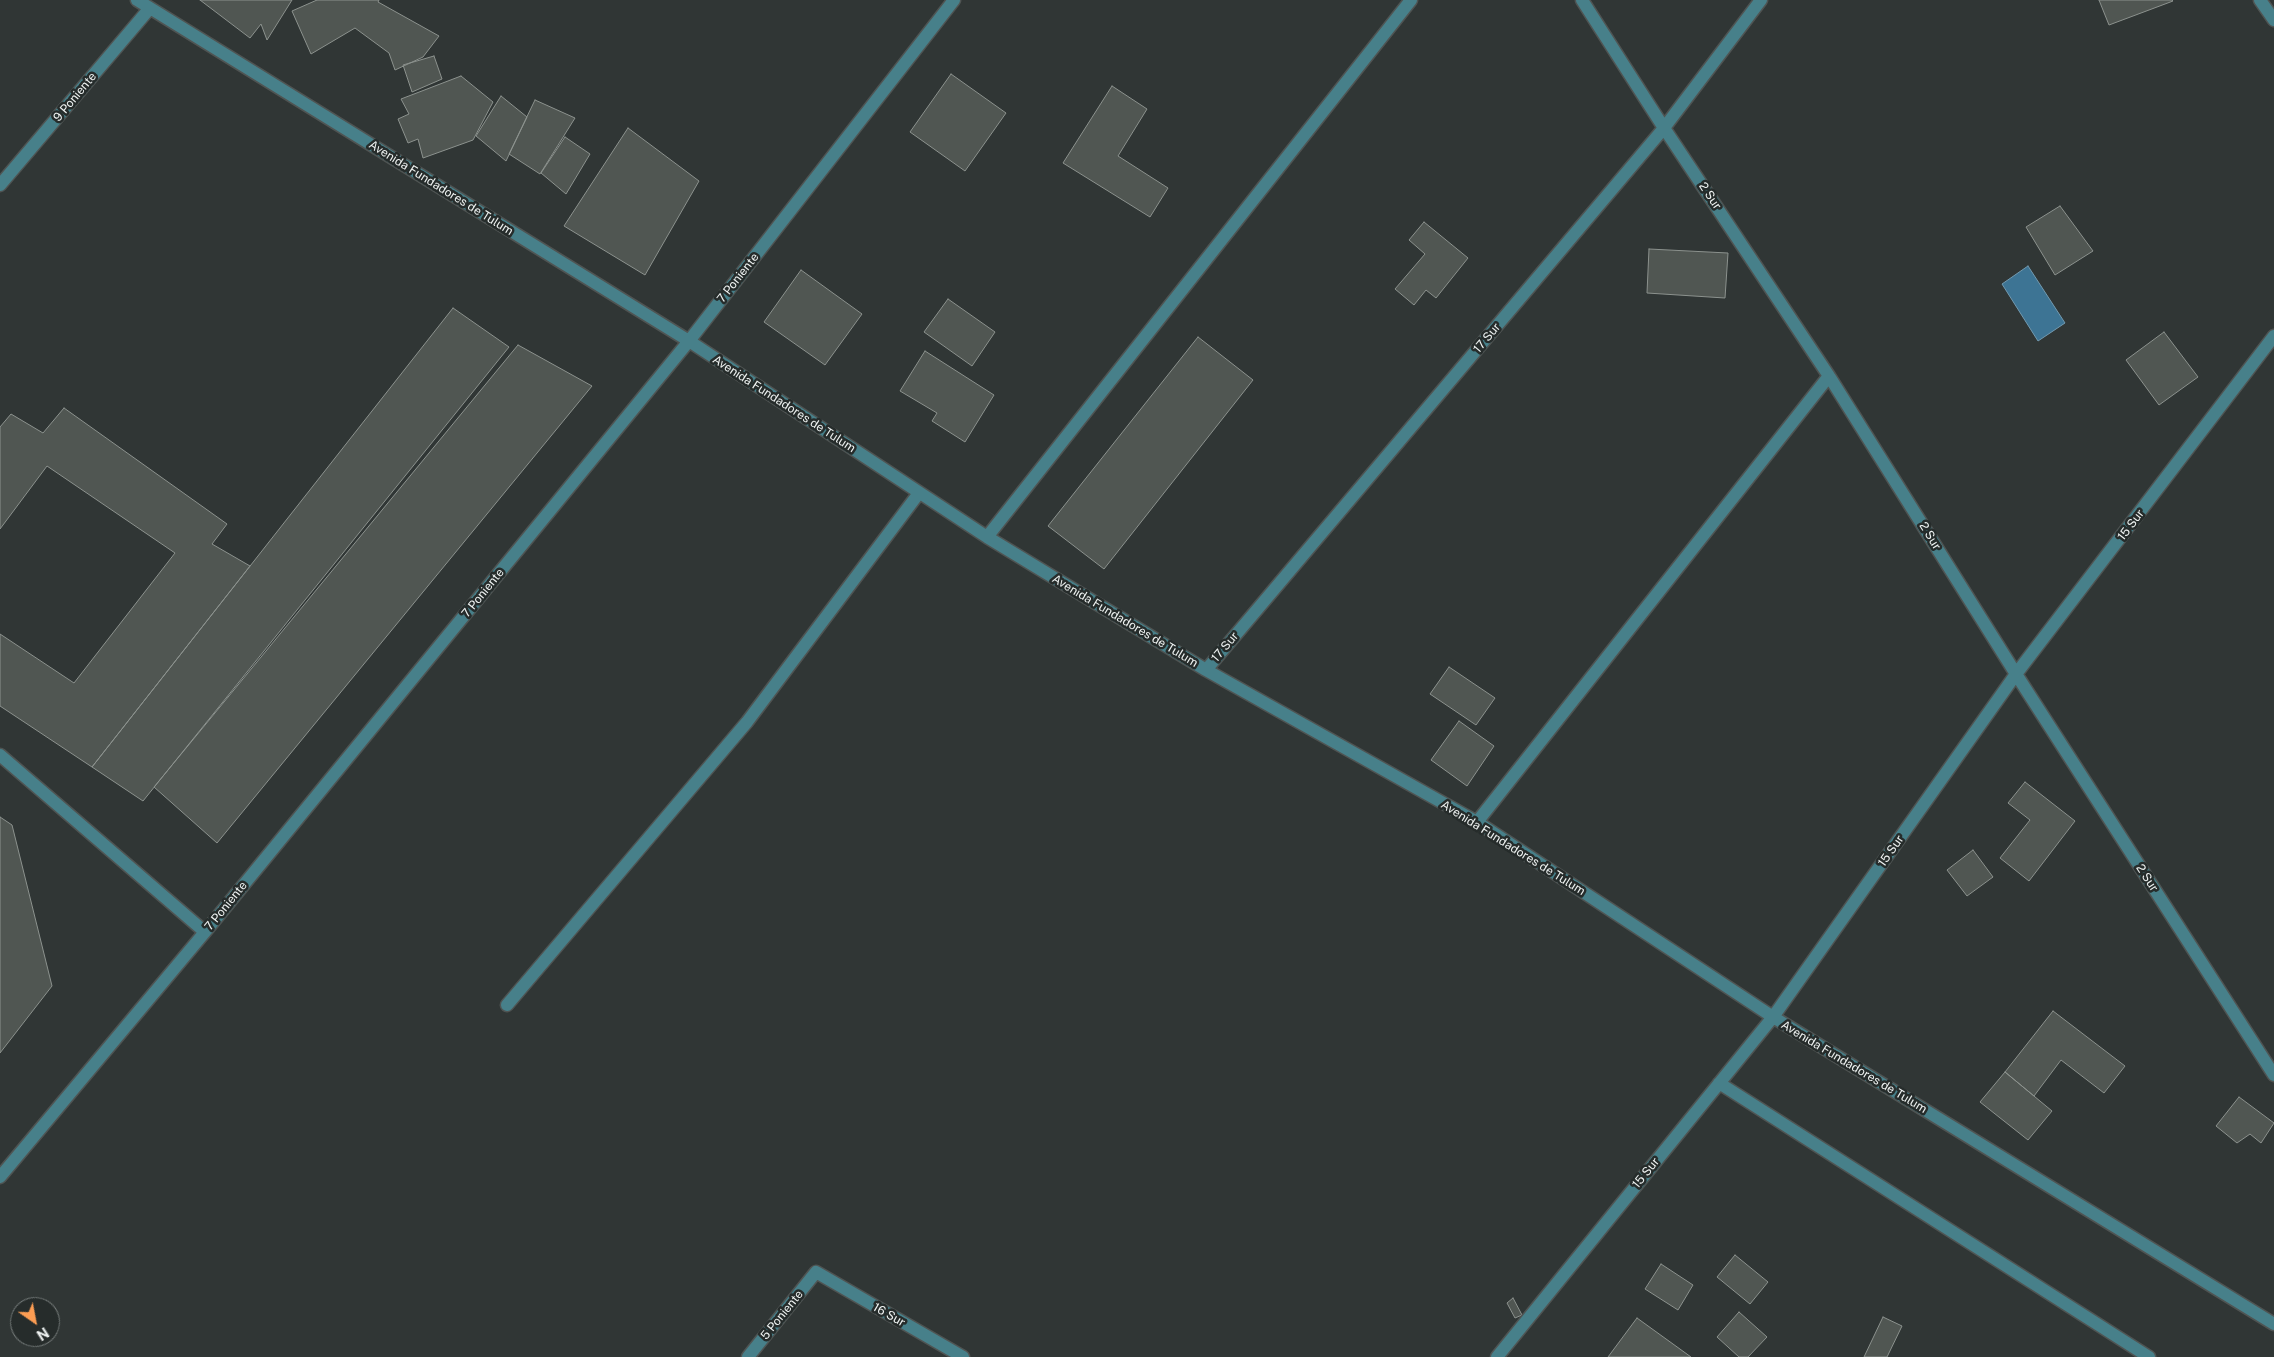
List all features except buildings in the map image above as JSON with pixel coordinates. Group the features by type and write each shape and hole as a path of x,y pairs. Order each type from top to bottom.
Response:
{"street":[{"name":"Avenida Fundadores de Tulum","path":"137,0 688,341 987,538 1206,670 1477,822 1773,1017 2274,1324"},
{"name":"7 Poniente","path":"0,1177 205,932 688,341 954,0"},
{"path":"987,538 1411,0"},
{"name":"2 Sur","path":"1582,0 1664,128 1829,376 2016,674 2274,1075"},
{"name":"17 Sur","path":"1206,670 1664,128 1761,0"},
{"path":"2260,0 2274,20"},
{"name":"9 Poniente","path":"0,185 150,8"},
{"name":"15 Sur","path":"1497,1357 1773,1017 2016,674 2274,336"},
{"path":"1477,822 1829,376"},
{"path":"507,1005 747,722 919,493"},
{"path":"0,755 205,932"},
{"path":"1719,1083 2149,1357"},
{"name":"5 Poniente","path":"748,1357 816,1272"},
{"name":"16 Sur","path":"816,1272 963,1357"}],"water":[{"path":"2028,266 2065,323 2038,341 2002,284"}]}
